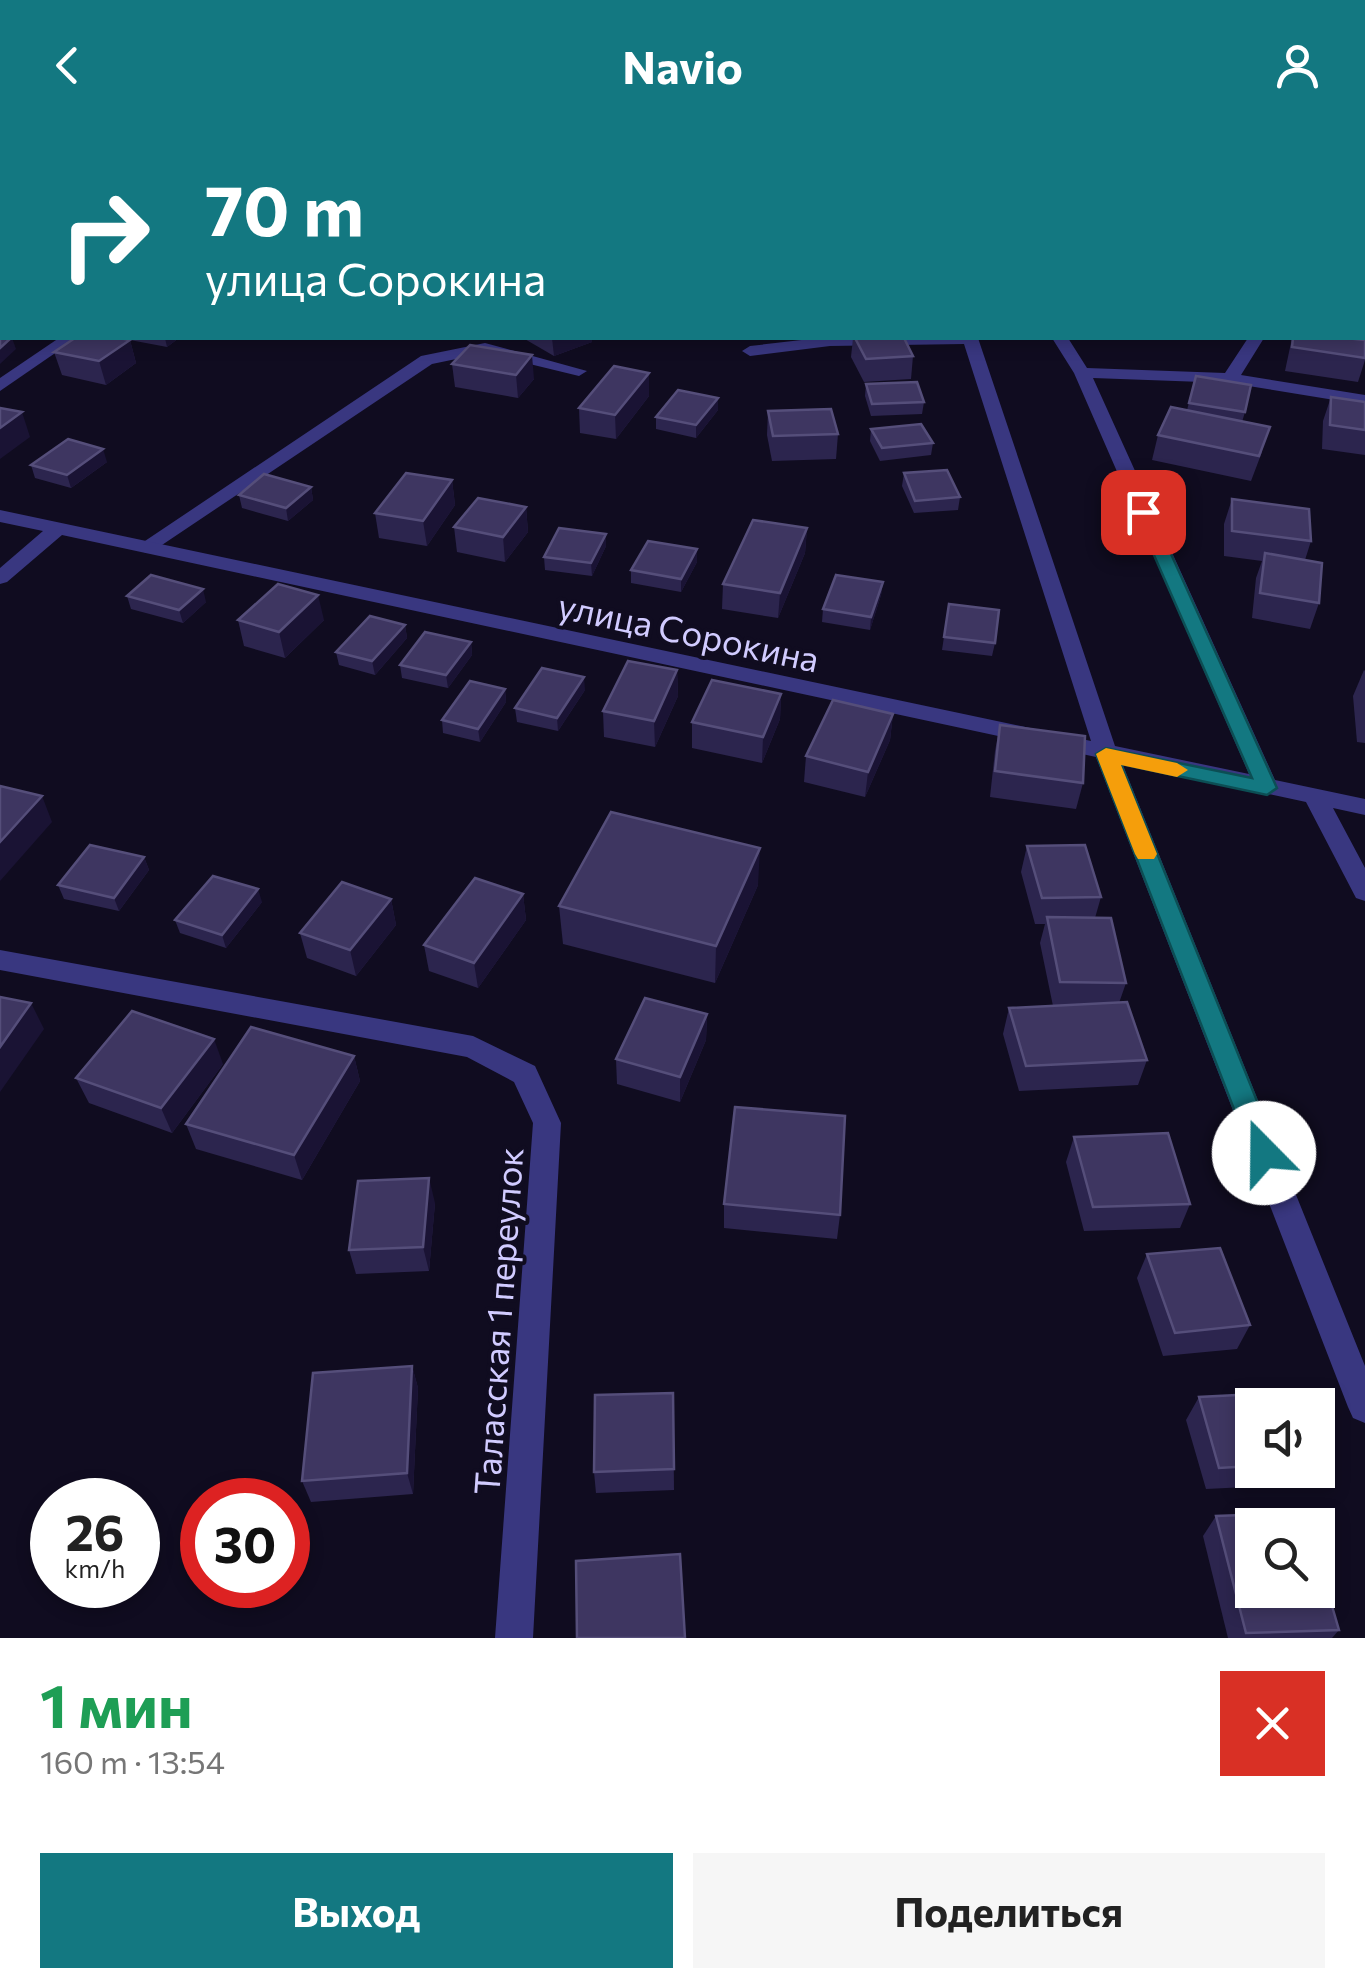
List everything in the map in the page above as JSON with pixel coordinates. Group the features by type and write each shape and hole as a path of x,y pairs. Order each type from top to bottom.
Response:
{"street":[{"path":"0,386 66,340"},
{"path":"146,547 427,360 486,348 500,340"},
{"path":"750,351 830,341 877,340"},
{"path":"972,340 1106,754 1365,1407"},
{"path":"1061,340 1082,373 1267,788"},
{"path":"1230,378 1255,340"},
{"path":"486,348 579,371"},
{"path":"1082,373 1230,378 1365,400"},
{"name":"улица Сорокина","path":"0,516 1365,807"},
{"path":"0,578 58,528"},
{"path":"1316,797 1365,892"},
{"name":"Таласская 1 переулок","path":"0,960 472,1047 525,1074 548,1123 514,1638"}],"building":[{"path":"72,340 130,340 99,361 54,352"},
{"path":"856,340 905,340 913,356 866,359"},
{"path":"1293,340 1365,340 1365,358 1292,347"},
{"path":"470,345 532,355 516,375 452,364"},
{"path":"614,366 649,373 615,415 579,408"},
{"path":"1196,376 1251,385 1245,412 1189,403"},
{"path":"917,382 924,402 872,404 866,384"},
{"path":"678,390 718,398 696,425 656,417"},
{"path":"1331,397 1365,402 1365,430 1330,425"},
{"path":"1171,407 1270,427 1259,456 1158,435"},
{"path":"0,408 22,412 0,428"},
{"path":"831,409 838,434 773,436 768,411"},
{"path":"921,424 933,443 882,448 871,429"},
{"path":"68,439 103,449 67,475 31,465"},
{"path":"947,470 960,497 915,501 904,473"},
{"path":"406,473 452,480 423,521 375,513"},
{"path":"264,474 311,487 286,508 239,495"},
{"path":"478,498 526,507 503,537 454,527"},
{"path":"1232,499 1309,509 1311,541 1232,531"},
{"path":"753,520 807,528 780,593 723,584"},
{"path":"559,528 606,534 591,563 544,557"},
{"path":"648,541 697,549 681,579 631,570"},
{"path":"1265,553 1322,563 1319,603 1260,593"},
{"path":"151,575 203,589 179,610 127,596"},
{"path":"836,575 883,582 871,617 823,609"},
{"path":"278,584 318,595 279,632 238,620"},
{"path":"949,604 999,610 995,643 944,637"},
{"path":"370,616 405,625 372,661 336,652"},
{"path":"425,632 471,642 446,675 400,665"},
{"path":"628,661 677,670 654,721 603,711"},
{"path":"542,668 584,677 557,718 515,708"},
{"path":"712,680 781,694 763,737 692,722"},
{"path":"470,681 505,689 478,729 442,720"},
{"path":"833,700 893,714 868,772 806,756"},
{"path":"1000,725 1085,736 1083,783 995,771"},
{"path":"0,786 42,796 0,842"},
{"path":"611,812 760,848 716,946 559,906"},
{"path":"90,845 144,857 114,898 58,885"},
{"path":"1085,845 1101,897 1042,898 1027,846"},
{"path":"213,876 258,889 222,935 175,920"},
{"path":"475,878 523,894 474,963 424,945"},
{"path":"342,882 391,899 350,950 300,933"},
{"path":"1047,917 1111,918 1126,983 1060,982"},
{"path":"0,997 31,1003 0,1047"},
{"path":"645,998 707,1014 680,1077 616,1059"},
{"path":"1127,1002 1147,1060 1026,1066 1009,1008"},
{"path":"132,1011 214,1039 161,1108 76,1078"},
{"path":"251,1027 354,1056 294,1155 186,1124"},
{"path":"735,1107 845,1116 840,1215 724,1204"},
{"path":"1168,1133 1190,1204 1093,1207 1074,1137"},
{"path":"429,1178 423,1247 349,1250 358,1181"},
{"path":"1220,1248 1250,1325 1175,1333 1147,1254"},
{"path":"412,1366 407,1473 302,1478 313,1373"},
{"path":"673,1393 674,1469 594,1472 595,1395"},
{"path":"1235,1395 1235,1467 1219,1468 1199,1397"},
{"path":"1235,1515 1235,1590 1216,1516"},
{"path":"680,1554 685,1638 577,1638 576,1561"},
{"path":"1240,1608 1333,1608 1339,1630 1246,1633"}],"slow traffic":[{"path":"1146,854 1106,754 1177,770"}],"route":[{"path":"1143,512 1267,788 1106,754 1264,1153"}]}
